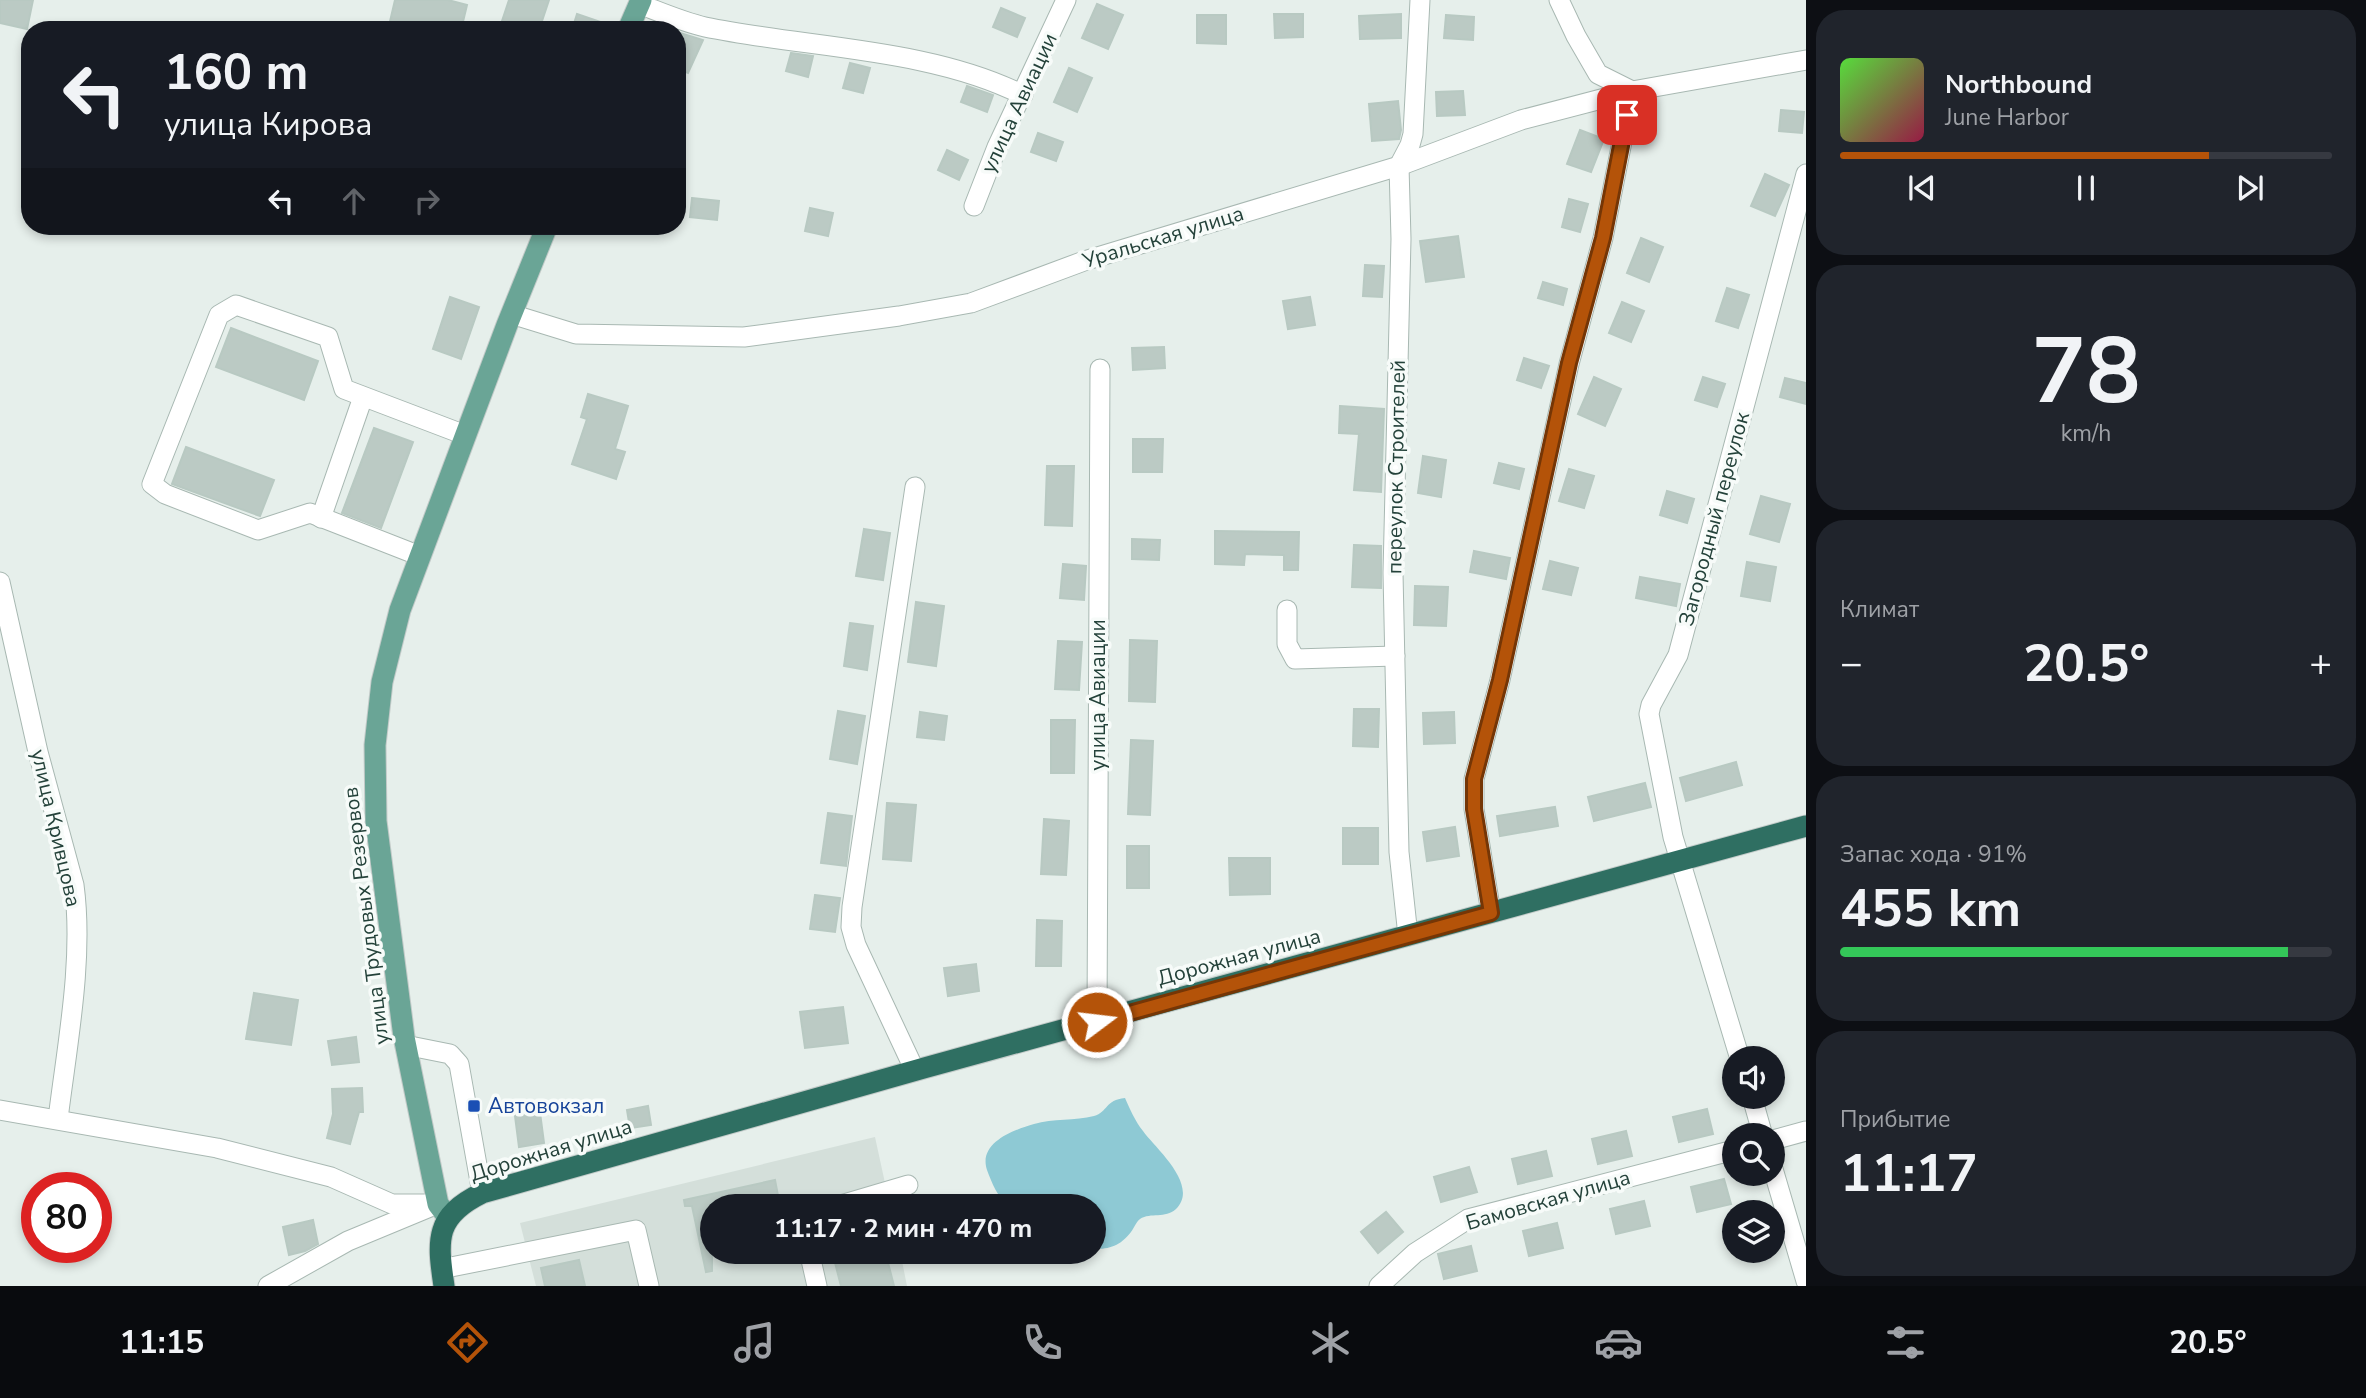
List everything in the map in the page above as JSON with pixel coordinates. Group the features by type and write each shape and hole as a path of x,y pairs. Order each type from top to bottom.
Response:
{"highway":[{"name":"Дорожная улица","path":"443,1211 482,1194 915,1071 1806,826"},
{"name":"улица Трудовых Резервов","path":"442,1278 440,1236 443,1211"}],"main road":[{"path":"632,21 640,2"},
{"name":"улица Трудовых Резервов","path":"443,1211 405,1045 376,821 374,782 378,712 386,662 400,610 543,235"}],"street":[{"name":"улица Авиации","path":"974,206 997,147 1066,0"},
{"name":"переулок Строителей","path":"1408,936 1399,852 1394,573 1401,239 1399,166 1413,134 1420,0"},
{"path":"1491,913 1474,809 1474,779 1500,680 1569,363 1603,238 1632,91 1598,74 1559,0"},
{"path":"640,2 701,26 903,59 974,74 1023,94"},
{"name":"Уральская улица","path":"511,314 576,334 744,337 899,316 971,303 1084,261 1399,166 1521,120 1632,91 1806,60"},
{"name":"Загородный переулок","path":"1736,1046 1673,836 1649,714 1650,705 1678,655 1806,174"},
{"path":"420,556 310,513 258,530 165,494 152,484 219,314 236,305 328,337 344,389 465,435"},
{"name":"улица Авиации","path":"1097,1022 1100,369"},
{"path":"321,518 363,397"},
{"path":"915,486 851,927 863,964 915,1071"},
{"name":"улица Кривцова","path":"0,582 38,752 77,904 75,970 58,1119"},
{"path":"1287,610 1287,644 1296,659 1395,656"},
{"path":"405,1045 450,1054 458,1064 482,1194"},
{"path":"0,1110 217,1148 331,1177 392,1203 443,1211"},
{"path":"1785,1137 1806,1131"},
{"name":"Бамовская улица","path":"1379,1286 1415,1252 1468,1219 1722,1153"},
{"path":"878,1194 908,1185"},
{"path":"1778,1186 1806,1281"},
{"path":"268,1286 348,1241 443,1211"},
{"path":"442,1278 636,1230 649,1286"},
{"path":"810,1264 812,1285"}],"shaded area":[{"path":"875,1137 887,1194 700,1194 700,1264 903,1264 907,1286 536,1286 520,1223"}],"water":[{"path":"1125,1098 1140,1127 1179,1178 1183,1189 1182,1199 1176,1209 1167,1214 1140,1219 1119,1244 1106,1248 1106,1194 998,1194 987,1170 986,1161 992,1145 999,1139 1041,1122 1094,1116 1118,1099"}],"building":[{"path":"0,0 33,0 29,21 21,21 21,28 0,23"},
{"path":"395,0 448,0 467,5 463,21 390,21"},
{"path":"509,0 549,0 542,21 502,21"},
{"path":"1097,4 1123,15 1108,49 1082,38"},
{"path":"1001,8 1025,18 1017,37 993,27"},
{"path":"577,14 597,21 575,21"},
{"path":"1274,14 1303,14 1303,37 1275,38"},
{"path":"1401,14 1401,38 1360,39 1359,16"},
{"path":"1197,15 1226,15 1226,44 1197,43"},
{"path":"1446,15 1474,17 1473,40 1444,38"},
{"path":"686,35 703,40 688,73 686,72"},
{"path":"791,53 813,56 808,77 786,71"},
{"path":"850,63 870,68 863,93 843,88"},
{"path":"1069,68 1092,78 1077,112 1054,102"},
{"path":"967,86 993,95 987,112 961,102"},
{"path":"1463,91 1465,115 1437,116 1436,92"},
{"path":"1398,101 1401,130 1399,139 1372,141 1369,104"},
{"path":"1781,110 1804,112 1802,133 1779,131"},
{"path":"1580,130 1604,139 1591,172 1567,164"},
{"path":"1038,133 1063,142 1056,161 1031,152"},
{"path":"947,150 968,160 959,180 938,170"},
{"path":"1765,174 1789,185 1775,216 1751,206"},
{"path":"692,198 719,201 717,220 690,217"},
{"path":"1569,199 1588,204 1580,232 1562,227"},
{"path":"810,208 833,213 828,236 805,231"},
{"path":"1458,236 1464,277 1426,282 1420,241"},
{"path":"1641,238 1663,247 1649,282 1627,273"},
{"path":"1365,265 1384,266 1382,297 1363,296"},
{"path":"1543,282 1567,289 1563,305 1538,298"},
{"path":"1727,288 1749,295 1738,328 1716,321"},
{"path":"450,297 479,307 461,359 433,349"},
{"path":"1310,297 1315,325 1288,329 1283,301"},
{"path":"1622,302 1644,311 1631,342 1609,333"},
{"path":"231,328 318,361 304,400 216,367"},
{"path":"1164,347 1165,368 1133,370 1132,348"},
{"path":"1524,358 1549,366 1541,388 1517,380"},
{"path":"1594,377 1621,389 1605,426 1578,414"},
{"path":"1703,377 1725,384 1717,407 1695,400"},
{"path":"1785,378 1806,383 1806,404 1780,397"},
{"path":"588,394 628,406 615,449 625,452 616,479 572,464 587,419 581,417"},
{"path":"1340,406 1384,409 1381,492 1354,490 1359,434 1339,433"},
{"path":"374,428 413,442 381,528 342,513"},
{"path":"1133,439 1163,439 1162,472 1133,472"},
{"path":"186,447 274,480 260,516 172,484"},
{"path":"1423,456 1446,460 1441,497 1418,493"},
{"path":"1499,463 1524,469 1519,489 1494,483"},
{"path":"1047,466 1074,466 1072,526 1045,525"},
{"path":"1569,469 1594,476 1584,508 1559,501"},
{"path":"1667,491 1694,499 1687,523 1660,515"},
{"path":"1761,496 1790,504 1779,542 1750,534"},
{"path":"864,529 890,533 883,580 856,576"},
{"path":"1215,531 1299,532 1298,570 1284,570 1284,555 1245,554 1244,565 1215,564"},
{"path":"1132,539 1160,540 1159,560 1132,559"},
{"path":"1354,545 1381,546 1381,588 1352,587"},
{"path":"1474,551 1510,558 1506,579 1470,572"},
{"path":"1550,561 1578,568 1571,595 1543,589"},
{"path":"1747,562 1776,567 1770,601 1741,596"},
{"path":"1063,564 1086,566 1084,600 1060,598"},
{"path":"1640,577 1680,584 1676,606 1636,598"},
{"path":"1415,586 1448,587 1446,626 1414,625"},
{"path":"916,602 944,606 936,666 908,662"},
{"path":"850,623 873,626 867,670 844,666"},
{"path":"1130,640 1157,641 1155,702 1129,701"},
{"path":"1058,641 1082,642 1079,690 1055,689"},
{"path":"1354,709 1379,709 1378,747 1353,746"},
{"path":"838,711 865,716 857,764 830,759"},
{"path":"920,712 947,716 944,740 917,737"},
{"path":"1454,712 1455,743 1424,744 1423,713"},
{"path":"1051,720 1075,720 1074,773 1051,773"},
{"path":"1131,740 1153,741 1150,815 1128,814"},
{"path":"1736,762 1742,785 1686,801 1680,778"},
{"path":"1645,783 1651,807 1594,821 1588,797"},
{"path":"887,803 916,805 911,861 883,859"},
{"path":"1555,807 1558,826 1500,836 1497,816"},
{"path":"828,813 852,816 846,866 821,863"},
{"path":"1044,819 1069,821 1066,875 1041,874"},
{"path":"1455,827 1459,856 1427,861 1423,832"},
{"path":"1343,828 1378,828 1378,864 1343,864"},
{"path":"1127,846 1149,846 1149,888 1127,888"},
{"path":"1229,858 1270,858 1270,894 1230,895"},
{"path":"815,895 840,898 835,932 810,929"},
{"path":"1037,920 1062,921 1061,966 1036,966"},
{"path":"976,964 979,991 948,996 944,968"},
{"path":"254,993 298,1000 291,1045 246,1039"},
{"path":"843,1007 848,1043 805,1048 800,1012"},
{"path":"356,1037 359,1062 332,1065 328,1041"},
{"path":"362,1088 363,1112 359,1112 350,1144 327,1138 333,1114 332,1089"},
{"path":"539,1105 544,1143 519,1147 514,1108"},
{"path":"648,1106 651,1125 630,1128 627,1110"},
{"path":"1707,1109 1713,1134 1679,1142 1673,1117"},
{"path":"1626,1131 1632,1156 1598,1164 1592,1139"},
{"path":"1546,1151 1552,1176 1518,1184 1512,1159"},
{"path":"1469,1167 1477,1192 1441,1202 1434,1177"},
{"path":"1722,1179 1722,1186 1726,1186 1730,1200 1722,1200 1722,1206 1697,1212 1691,1187"},
{"path":"775,1180 778,1194 711,1194"},
{"path":"700,1196 700,1244 692,1206 685,1206 684,1200"},
{"path":"1644,1201 1650,1226 1616,1234 1610,1209"},
{"path":"1386,1212 1403,1232 1378,1253 1361,1232"},
{"path":"313,1220 318,1244 289,1255 283,1227"},
{"path":"1557,1223 1563,1248 1529,1256 1523,1231"},
{"path":"1471,1246 1477,1271 1444,1279 1438,1254"},
{"path":"579,1260 585,1286 545,1286 541,1268"},
{"path":"704,1264 712,1264 712,1271 706,1272"},
{"path":"835,1264 888,1264 894,1286 841,1286"}],"place":[{"name":"Автовокзал","path":"474,1106"}],"route":[{"path":"1097,1022 1491,913 1474,809 1474,779 1500,680 1569,363 1603,238 1627,115"}]}
